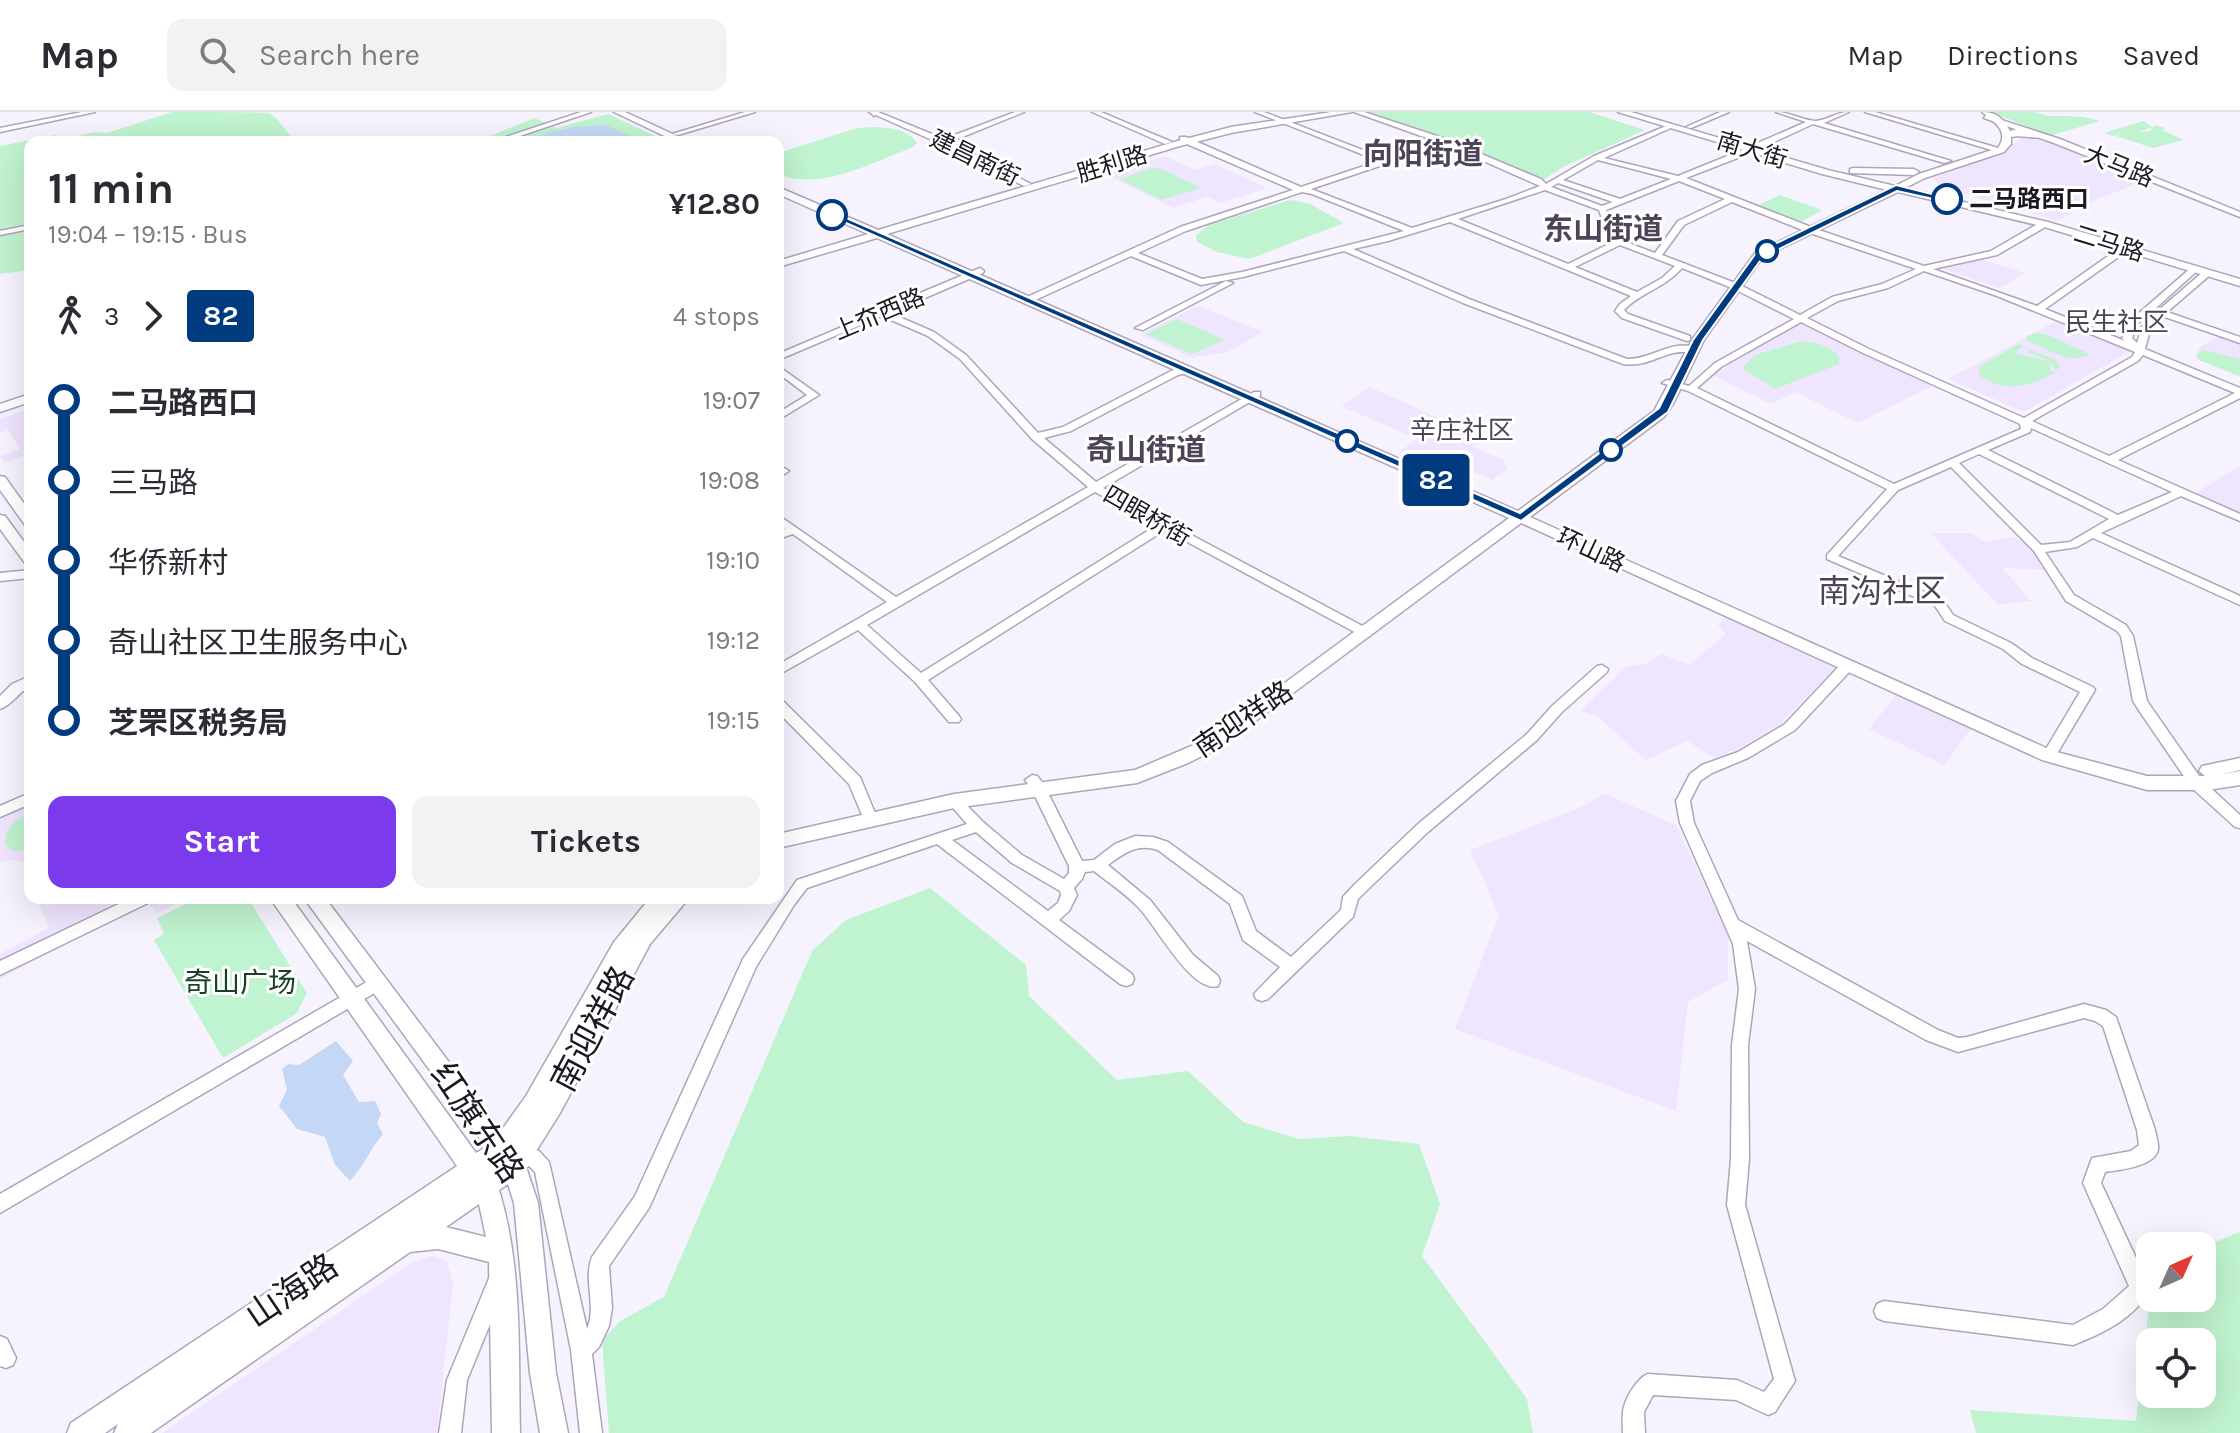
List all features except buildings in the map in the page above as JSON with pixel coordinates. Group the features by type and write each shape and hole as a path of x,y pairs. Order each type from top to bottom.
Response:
{"main road":[{"path":"608,112 670,136"},
{"path":"618,112 672,136"},
{"name":"胜利路","path":"882,232 921,223 1168,142 1333,112"},
{"name":"胜利路","path":"1284,121 1348,112"},
{"name":"南大街","path":"1622,112 1753,148"},
{"name":"南大街","path":"1637,112 1891,188"},
{"path":"1830,171 1918,174 2001,150 2006,144 2007,135 1990,115 1976,112"},
{"path":"1808,229 1918,174 1989,146 1994,141 1996,131 1990,115"},
{"path":"2007,135 2017,132 2040,135"},
{"name":"胜利路","path":"882,232 931,214 1186,140"},
{"path":"1830,171 1860,190"},
{"path":"1918,174 1954,197"},
{"path":"1808,229 1842,216 1891,188"},
{"name":"二马路","path":"1891,188 1954,197 2050,221 2240,281"},
{"name":"二马路","path":"1891,188 2044,224 2240,281"},
{"name":"环山路","path":"784,190 973,271 1189,371 1253,396"},
{"name":"环山路","path":"798,196 929,249 973,271"},
{"path":"838,211 882,221 931,214"},
{"path":"921,223 910,228 908,233 929,249"},
{"name":"南迎祥路","path":"784,828 1035,784 1137,776 1182,759 1233,731 1519,514 1659,414 1678,386 1687,345 1731,285 1759,255 1808,229"},
{"path":"784,260 882,232"},
{"name":"环山路","path":"1032,298 2053,749 2112,768 2142,773 2240,778"},
{"path":"0,411 24,403"},
{"path":"0,480 24,514"},
{"name":"环山路","path":"1519,514 1847,666 2068,763 2147,783 2193,778 2240,764"},
{"path":"0,519 24,552"},
{"name":"南迎祥路","path":"784,839 868,813 954,801 1035,784"},
{"name":"红旗东路","path":"284,904 480,1178 495,1212 501,1262 506,1433"},
{"name":"红旗东路","path":"318,904 508,1158 526,1203 543,1373 554,1433"},
{"name":"南迎祥路","path":"508,1158 534,1103 621,948 656,904"},
{"name":"南迎祥路","path":"508,1158 552,1106 643,938 674,904"},
{"name":"山海路","path":"81,1433 508,1158"},
{"name":"山海路","path":"128,1433 405,1242 480,1178"},
{"path":"405,1242 438,1237 501,1262"}],"street":[{"path":"0,130 92,112"},
{"path":"514,136 588,112"},
{"path":"681,136 752,112"},
{"name":"建昌南街","path":"874,112 944,142 1030,185"},
{"path":"944,142 1021,112"},
{"path":"1095,112 1168,142"},
{"path":"1258,112 1387,162"},
{"path":"1357,112 1538,181 1545,187 1602,209 1846,112"},
{"path":"1689,127 1725,112"},
{"path":"1779,112 1947,161"},
{"path":"1868,112 2001,150"},
{"name":"大马路","path":"1990,115 2240,215"},
{"path":"1134,254 1201,282 1243,274 1299,258 1347,249 1509,201 1545,187 1597,158 1671,126"},
{"path":"1186,140 1409,230"},
{"path":"1032,298 1202,222 1307,190 1442,143"},
{"path":"1597,158 1678,178 1808,229 2039,309 2240,392"},
{"path":"1556,180 1621,202"},
{"path":"1657,256 1681,223 1732,199"},
{"path":"1602,209 1611,233 1620,242 1731,285 1798,319 2240,518"},
{"path":"1448,218 1639,296"},
{"path":"1678,386 1835,299 1885,286 1924,268 1994,253 2044,224"},
{"path":"0,233 24,228"},
{"path":"1568,267 1620,242"},
{"path":"1347,249 1466,301 1626,362 1639,363 1687,345"},
{"path":"2039,309 2114,256"},
{"path":"1680,265 1674,274 1622,305 1619,311 1687,345"},
{"path":"2141,350 2127,338 2128,331 2149,308 2195,269"},
{"name":"上夼西路","path":"784,352 973,271"},
{"path":"2025,421 2135,359 2141,350 2144,329 2207,273"},
{"path":"1140,328 1243,274"},
{"path":"2149,308 2240,340"},
{"name":"四眼桥街","path":"879,311 931,334 963,357 1036,437 1096,488 1362,631"},
{"path":"1036,437 1067,429 1176,372 1189,371"},
{"path":"784,373 814,395 784,413"},
{"path":"1678,386 1894,488"},
{"path":"2111,459 2240,392"},
{"path":"784,668 1253,396"},
{"path":"2025,421 2026,430 1894,488 1831,557 1939,603 1949,618 2088,690 2053,749"},
{"path":"1979,450 2119,520"},
{"path":"1953,463 2038,549 2070,598 2125,632 2140,701 2193,778 2240,823"},
{"path":"2038,549 2073,545 2183,491"},
{"path":"784,522 896,603"},
{"path":"920,679 1163,526"},
{"path":"784,533 794,529"},
{"path":"2092,533 2240,601"},
{"path":"0,577 24,575"},
{"path":"859,624 920,679 954,719"},
{"path":"1634,1433 1633,1410 1648,1384 1737,1390 1768,1405 1785,1381 1736,1205 1740,1159 1740,1045 1747,989 1741,944 1687,823 1683,801 1687,790 1707,769 1743,755 1790,727 1847,666"},
{"path":"1262,994 1348,913 1351,897 1423,828 1532,737 1557,709 1602,669"},
{"path":"0,690 24,680"},
{"path":"0,704 24,682"},
{"path":"784,710 855,781 868,813"},
{"path":"1035,784 1077,867 1077,875 1066,887"},
{"path":"0,812 24,801"},
{"path":"954,801 1017,859 1066,887 1069,895 1064,907 1048,920"},
{"path":"943,837 978,826"},
{"path":"581,1350 592,1340 599,1326 602,1308 597,1273 599,1264 642,1202 749,964 802,884 939,838 1126,979"},
{"path":"1077,867 1097,865 1131,841 1152,841 1163,846 1237,900 1249,935 1291,966"},
{"path":"1097,865 1145,904 1187,960 1212,981"},
{"path":"0,968 133,904"},
{"path":"1733,925 1932,1035 1958,1045 2084,1011 2100,1015 2110,1022 2146,1130 2149,1149 2134,1159 2098,1164 2092,1183 2140,1288 2134,1297 2092,1329 2073,1335 1884,1311"},
{"path":"0,1204 377,983"},
{"path":"508,1158 533,1157 543,1168 581,1350 591,1433"},
{"path":"450,1433 457,1380 501,1262"}],"shaded area":[{"path":"2027,135 2144,181 2085,204 2059,221 1957,192 1935,181 1934,178 2002,152"},
{"path":"1165,156 1195,170 1215,164 1267,188 1220,203 1207,197 1173,208 1105,174"},
{"path":"1981,259 2025,273 2000,288 1943,269"},
{"path":"1198,306 1263,332 1228,352 1192,358 1140,334"},
{"path":"2055,322 2130,351 2024,412 1948,379"},
{"path":"1799,324 1932,386 1858,423 1795,392 1771,404 1712,375"},
{"path":"2220,336 2240,343 2240,377 2195,358 2200,347"},
{"path":"1370,387 1484,439 1473,447 1504,460 1507,469 1492,480 1428,451 1416,460 1399,452 1417,439 1341,406"},
{"path":"24,411 24,456 4,463 0,456 20,449 8,430 0,433 0,418"},
{"path":"2240,465 2240,515 2196,493"},
{"path":"1931,533 1972,533 1984,542 2015,537 2034,549 2049,570 2003,568 2031,601 1998,605"},
{"path":"1727,616 1837,666 1781,723 1738,749 1714,758 1687,741 1646,760 1598,717 1581,711 1627,666 1648,663 1662,654 1689,665 1726,634 1718,625"},
{"path":"1896,695 1971,729 1944,765 1869,729"},
{"path":"1605,794 1676,825 1728,936 1728,980 1688,1002 1676,1111 1455,1029 1499,915 1470,850 1575,810"},
{"path":"24,808 24,864 7,860 0,863 0,819"},
{"path":"39,904 141,904 0,979 0,954 49,928"},
{"path":"149,904 175,904 156,914"},
{"path":"432,1256 447,1261 453,1283 437,1433 162,1433 413,1262"}],"green space":[{"path":"172,112 268,113 292,136 76,136 107,133"},
{"path":"1363,112 1589,112 1645,130 1563,167 1543,180"},
{"path":"1992,112 2034,112 2100,121 2049,136"},
{"path":"608,114 655,136 490,136 535,118 556,128"},
{"path":"2143,121 2153,127 2138,132 2150,131 2155,125 2184,140 2153,148 2116,136 2126,132 2113,136 2104,133"},
{"path":"857,128 893,129 904,132 917,143 846,173 811,180 784,176 784,151"},
{"path":"24,141 24,271 0,274 0,146"},
{"path":"1152,168 1162,169 1201,188 1161,200 1120,179"},
{"path":"1780,195 1822,210 1801,222 1756,206"},
{"path":"1290,200 1308,203 1344,223 1249,259 1217,252 1197,242 1196,235 1209,225"},
{"path":"1177,319 1225,340 1192,354 1146,334"},
{"path":"2035,333 2048,335 2089,354 2075,358 2058,354 2027,340 2026,337"},
{"path":"1798,342 1825,346 1839,356 1839,364 1775,389 1742,368 1755,355"},
{"path":"2019,344 2024,346 2014,353 2052,362 2028,352 2031,350 2058,361 2056,363 2061,367 2056,370 2049,363 2051,372 2056,372 2018,386 1999,385 1979,375 1980,366"},
{"path":"2204,350 2240,359 2240,376 2199,360 2196,354"},
{"path":"24,816 24,851 11,850 5,843 9,828"},
{"path":"930,888 1026,965 1029,996 1117,1080 1188,1071 1243,1122 1299,1139 1350,1136 1419,1144 1440,1204 1422,1256 1527,1399 1533,1433 609,1433 602,1341 620,1321 664,1297 812,951 846,920"},
{"name":"奇山广场","path":"186,904 252,904 307,993 297,1013 223,1058 154,940 164,934 157,918"},
{"path":"2240,1232 2240,1433 1976,1433 1970,1410 2136,1421 2137,1408 2216,1408 2216,1328 2147,1328 2148,1312 2216,1312 2216,1241"}],"water":[{"path":"606,125 629,136 538,136 573,127"},
{"path":"336,1041 353,1061 343,1075 359,1102 375,1101 381,1114 377,1123 383,1134 350,1181 335,1165 325,1137 297,1129 279,1106 287,1090 282,1069 288,1064 299,1065"}],"bus line":[{"name":"82","path":"832,215 939,259 1521,518 1664,410 1698,340 1759,255 1896,188 1947,199"}],"place":[{"name":"二马路西口","path":"1947,199"}],"district":[{"name":"向阳街道","path":"1423,154"},
{"name":"东山街道","path":"1603,229"},
{"name":"民生社区","path":"2117,322"},
{"name":"辛庄社区","path":"1462,430"},
{"name":"奇山街道","path":"1146,450"},
{"name":"南沟社区","path":"1882,591"}]}
